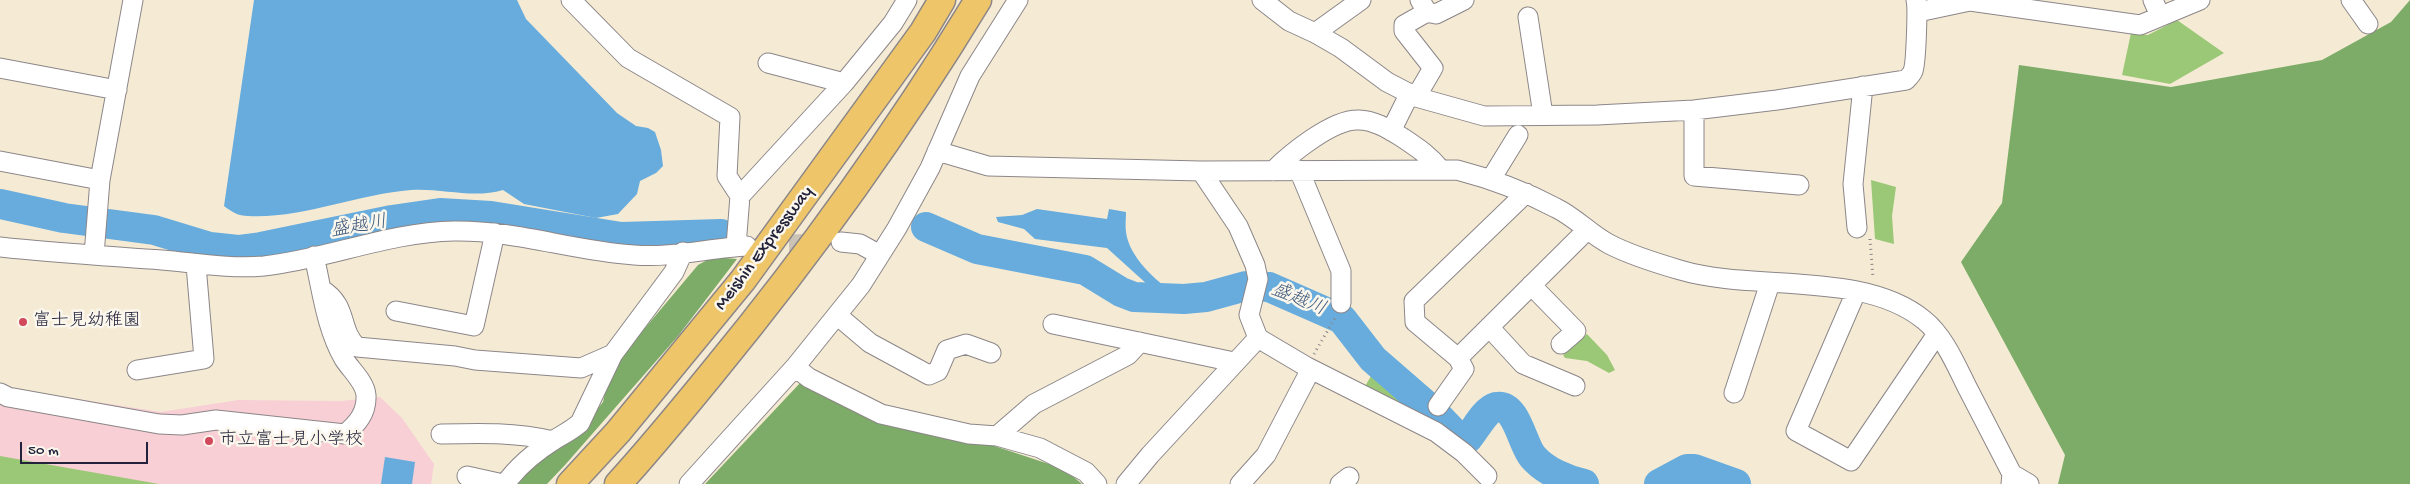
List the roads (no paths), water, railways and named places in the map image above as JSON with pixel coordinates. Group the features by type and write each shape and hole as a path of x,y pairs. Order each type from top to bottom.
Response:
{"highway":[{"name":"Meishin Expressway","path":"570,484 618,432 743,280 923,32 942,0"},
{"name":"Meishin Expressway","path":"618,484 768,305 869,168 949,48 978,0"}],"street":[{"path":"0,247 196,265 242,267 266,266 434,232 481,231 598,251 635,255 742,246 740,196 727,176 730,117 628,58 571,0"},
{"path":"740,196 844,83 893,23 907,0"},
{"path":"689,484 795,367 838,316 897,228 937,152 970,76 1018,0"},
{"path":"1262,0 1288,21 1316,33 1387,82 1413,95 1484,116 1597,116 1694,110 1777,100 1906,80 1914,71 1917,6 1969,0 2064,7 2140,25 2157,8 2200,0"},
{"path":"1316,33 1361,0"},
{"path":"1391,131 1413,95 1433,68 1404,31 1404,25 1424,6 1436,14 1464,0"},
{"path":"2350,0 2368,24"},
{"path":"94,255 100,180 117,90 130,1"},
{"path":"1528,17 1543,115"},
{"path":"768,63 844,83"},
{"path":"0,68 117,90"},
{"path":"1857,228 1853,184 1863,86"},
{"path":"1694,110 1694,176 1799,185"},
{"path":"1273,171 1301,147 1337,126 1357,120 1375,124 1391,131 1424,152 1441,170"},
{"path":"1491,179 1518,135"},
{"path":"937,152 988,166 1201,171 1457,170 1491,179 1526,193 1558,209 1609,244 1681,270 1720,279 1865,290 1904,307 1925,321 1937,334 1958,369 2012,479 2029,484"},
{"path":"0,161 100,180"},
{"path":"1299,170 1341,271 1341,304"},
{"path":"1201,171 1238,226 1255,265 1256,286 1249,315 1258,338 1309,368 1436,432 1464,453 1487,476"},
{"path":"1438,406 1464,369 1458,358 1415,322 1414,302 1526,193"},
{"path":"1458,358 1587,230"},
{"path":"396,311 420,324 474,326 495,233"},
{"path":"841,242 860,244 880,254"},
{"path":"467,476 504,484 515,470 580,423 613,354 674,272 683,252"},
{"path":"0,393 8,397 159,424 182,425 216,420 345,434 359,422 364,409 366,394 336,343 314,256"},
{"path":"137,370 204,359 196,265"},
{"path":"1734,393 1770,283"},
{"path":"1531,285 1576,331 1561,344"},
{"path":"321,288 332,296 340,307 350,341 357,347 455,356 475,360 581,368 613,354"},
{"path":"1865,290 1796,431 1852,461 1937,334"},
{"path":"838,316 870,343 929,375 938,371 948,350 956,347 966,344 991,353"},
{"path":"1053,324 1234,362"},
{"path":"1489,327 1523,364 1575,386"},
{"path":"1126,484 1234,362 1258,338"},
{"path":"997,436 1034,404 1128,355 1140,342"},
{"path":"795,367 810,378 881,414 969,434 997,436 1040,448 1086,472 1097,484"},
{"path":"1245,482 1266,455 1309,368"},
{"path":"441,434 497,433 532,436 553,441"}],"water":[{"path":"254,0 517,0 526,19 617,113 636,126 648,128 655,132 661,150 663,166 656,173 640,181 637,194 618,214 596,218 524,204 503,190 480,194 411,190 391,192 288,214 244,216 232,212 224,206"},
{"path":"1037,209 1107,219 1109,209 1126,212 1126,232 1132,250 1144,268 1175,294 1159,295 1107,248 1035,239 1024,229 998,222 996,217 1022,215"},
{"path":"385,457 415,462 412,484 381,484"}],"waterway":[{"name":"盛越川","path":"0,204 64,218 154,230 210,247 238,250 392,220 440,213 491,216 621,237 721,234"},
{"name":"盛越川","path":"926,227 977,249 1085,270 1121,292 1134,297 1184,299 1206,297 1246,286 1269,287 1342,319 1373,359 1434,412 1456,435 1468,438 1488,412 1496,407 1503,408 1509,411 1514,418 1529,451 1538,462 1556,474 1584,484"},
{"name":"盛越川","path":"1165,291 1174,300"},
{"name":"盛越川","path":"1659,484 1687,469 1694,469 1736,484"}],"tunnel":[{"path":"761,245 821,243"}],"place":[{"name":"富士見幼稚園","path":"23,322"},
{"name":"市立富士見小学校","path":"209,441"}]}
